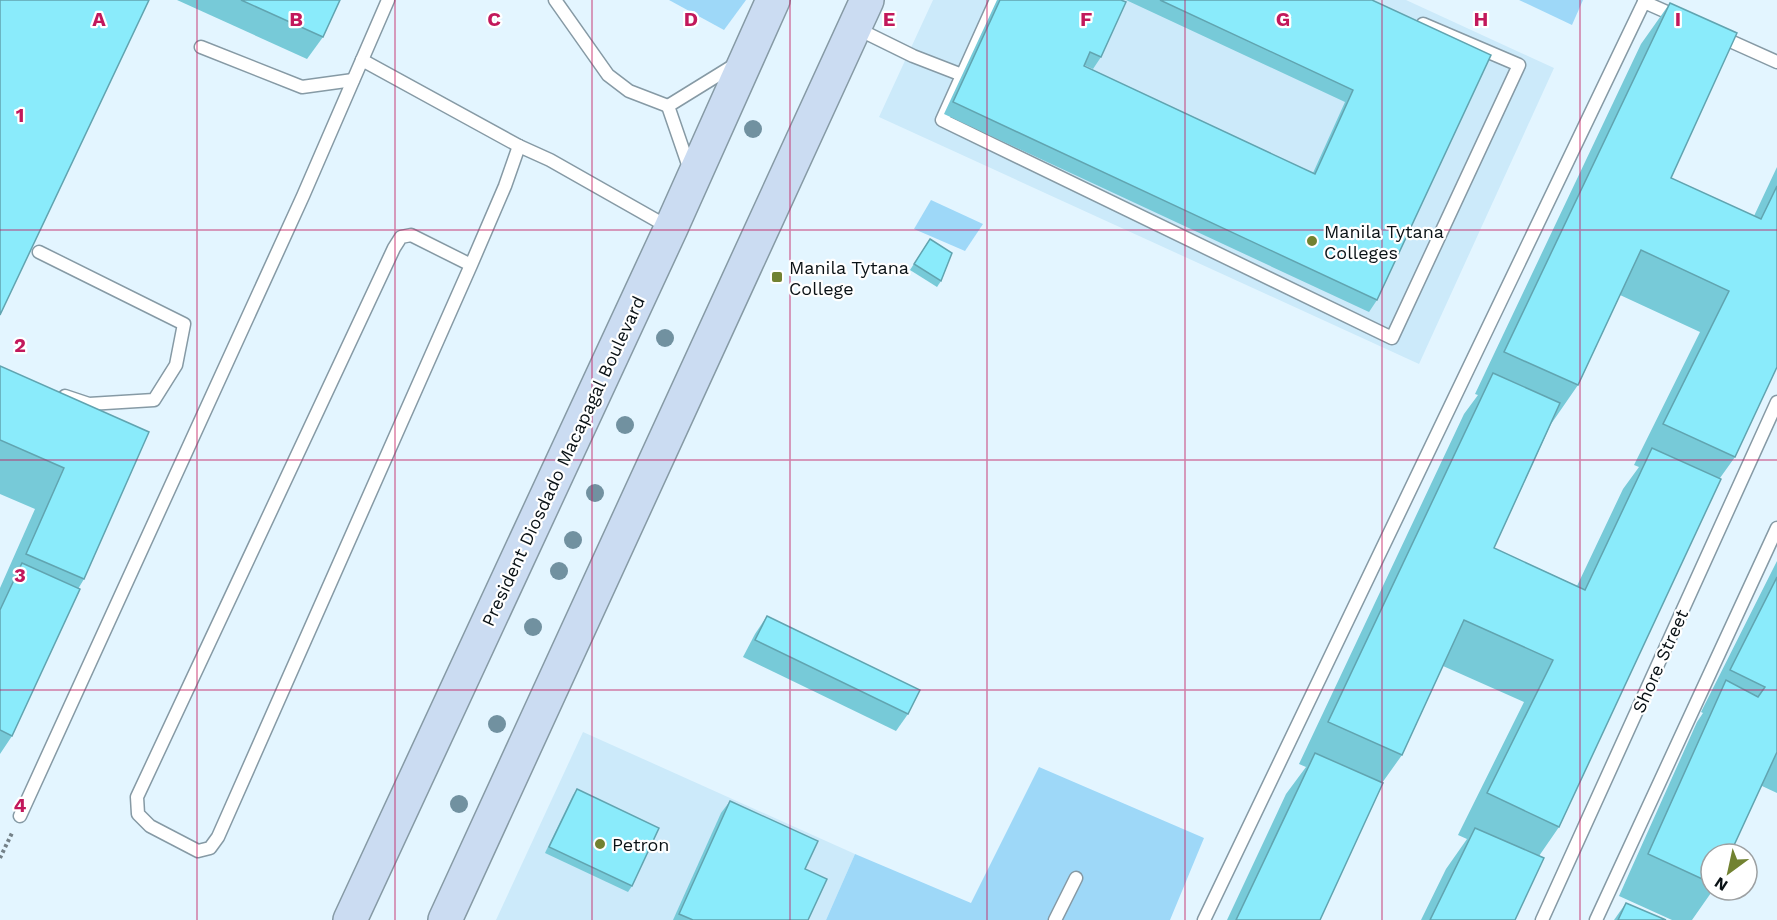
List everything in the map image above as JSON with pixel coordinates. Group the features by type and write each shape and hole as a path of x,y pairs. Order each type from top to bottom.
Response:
{"main road":[{"name":"President Diosdado Macapagal Boulevard","path":"350,920 694,179 773,0"},
{"path":"445,920 861,14"}],"lane":[{"path":"20,816 303,196 388,0"},
{"path":"555,0 608,75 629,91 668,106 694,179"},
{"path":"996,0 942,120 1392,338 1519,65 1410,19"},
{"path":"1204,920 1644,1 1685,20"},
{"path":"861,14 913,56 962,75"},
{"path":"1705,29 1777,62"},
{"path":"201,47 302,87 353,80"},
{"path":"668,106 747,58"},
{"path":"362,60 519,146 550,160 671,228"},
{"path":"471,265 411,235 401,237 397,242 136,797 138,814 150,826 198,851 210,848 218,837 471,265 505,186 519,146"},
{"path":"39,252 184,324 176,365 154,400 89,404 49,389"},
{"name":"Shore Street","path":"1542,920 1777,402"},
{"path":"1596,920 1777,528"},
{"path":"1055,920 1076,878"}],"path":[{"path":"0,858 20,816"}],"shaded area":[{"path":"669,0 746,0 724,30"},
{"name":"Manila Tytana Colleges","path":"933,0 1406,0 1554,68 1419,364 879,117"},
{"path":"1519,0 1583,0 1572,25"},
{"path":"931,200 983,224 965,251 914,229"},
{"path":"583,732 855,854 826,920 496,920"},
{"path":"1039,767 1204,838 1170,920 826,920 855,854 971,903"}],"building":[{"path":"0,0 149,0 0,315"},
{"path":"241,0 340,0 323,37"},
{"path":"1000,0 1121,0 1126,2 1101,57 1090,52 1084,66 1315,174 1353,90 1160,0 1372,0 1491,55 1377,300 953,102"},
{"path":"1670,3 1737,33 1671,178 1761,219 1777,186 1777,367 1735,457 1663,424 1729,291 1641,250 1578,385 1504,352"},
{"path":"930,239 952,253 941,281 914,264"},
{"path":"0,366 149,432 84,579 26,554 64,468 0,440"},
{"path":"1493,373 1560,403 1494,548 1585,590 1652,448 1721,479 1559,827 1487,793 1553,660 1464,620 1402,755 1328,722"},
{"path":"22,563 80,589 12,736 0,730 0,610"},
{"path":"1777,577 1777,752 1736,842 1699,842 1699,877 1648,854 1726,680 1758,697 1765,687 1730,670"},
{"path":"767,616 920,690 908,714 755,640"},
{"path":"1315,753 1383,783 1320,920 1236,920"},
{"name":"Petron","path":"577,789 659,828 632,886 549,847"},
{"path":"730,801 818,841 805,869 827,879 808,920 693,920 679,914"},
{"path":"1475,828 1544,858 1515,920 1430,920"},
{"path":"1626,903 1666,920 1618,920"}],"place":[{"name":"Manila Tytana Colleges","path":"1312,241"},
{"name":"Manila Tytana College","path":"777,277"},
{"name":"Petron","path":"600,844"}]}
